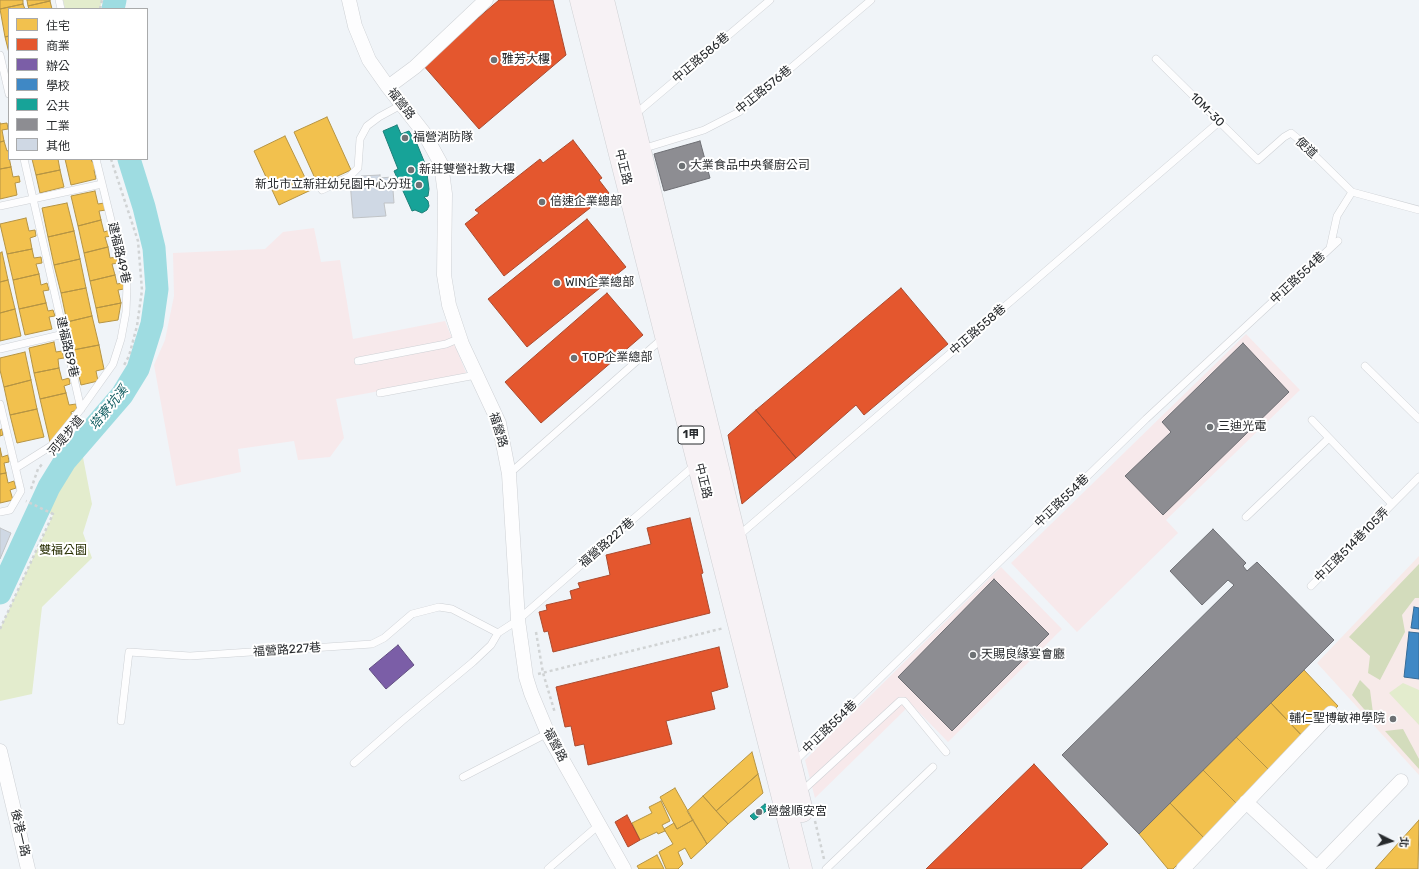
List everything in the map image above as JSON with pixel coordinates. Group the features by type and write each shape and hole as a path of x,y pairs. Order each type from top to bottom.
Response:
{"main road":[{"name":"中正路","path":"581,0 666,336 706,456 736,539 816,869"},
{"name":"中正路","path":"603,0 640,149 706,456 801,869"}],"street":[{"name":"福營路","path":"349,0 355,26 370,60 401,105 424,134 441,164 445,194 444,275 449,305 460,338 499,423 510,474 518,620 526,677 548,733 624,869"},
{"path":"388,87 415,67 486,0"},
{"path":"1183,869 1331,713"},
{"name":"後港一路","path":"0,751 28,869"},
{"path":"1246,802 1317,869 1401,781"}],"lane":[{"name":"中正路586巷","path":"631,114 639,111 770,0"},
{"name":"中正路576巷","path":"640,149 704,130 739,112 871,0"},
{"path":"0,55 2,74 8,91"},
{"name":"10M-30","path":"1156,59 1258,160"},
{"path":"322,190 349,177 358,168 360,139 367,126 379,117 401,105"},
{"name":"中正路558巷","path":"736,539 1219,122"},
{"name":"便道","path":"1258,160 1284,136 1291,134 1297,138 1352,192 1419,210"},
{"name":"建福路59巷","path":"24,160 82,409"},
{"name":"建福路49巷","path":"82,409 113,364 121,339 126,312 127,285 96,160"},
{"path":"0,206 102,184"},
{"name":"中正路554巷","path":"791,765 1146,419 1338,241 1330,248 1337,216 1352,192"},
{"path":"0,349 64,334"},
{"path":"510,474 666,336"},
{"path":"358,361 446,344 460,338"},
{"path":"1365,366 1419,419"},
{"path":"380,393 476,375"},
{"path":"0,404 21,491 10,510 0,512"},
{"path":"16,468 50,446 82,409"},
{"name":"中正路514巷105弄","path":"1312,420 1392,504"},
{"path":"1246,517 1329,438"},
{"name":"福營路227巷","path":"354,763 473,662 491,645 498,633 518,620 706,456"},
{"name":"中正路514巷105弄","path":"1311,586 1419,477"},
{"name":"福營路227巷","path":"121,721 129,652 190,656 372,644 384,638 412,614 439,607 452,609 498,633"},
{"path":"798,795 900,701 904,701 946,752"},
{"path":"463,777 548,733"},
{"path":"826,869 933,767"},
{"path":"548,869 600,824"}],"path":[{"path":"111,160 138,241 142,290 137,326 129,356 122,371"},
{"name":"河堤步道","path":"0,629 53,514 26,502 38,469 48,457"},
{"path":"526,677 724,628"},
{"path":"536,632 543,673 556,717"}],"shaded area":[{"path":"314,228 321,262 340,260 353,339 445,321 467,375 336,399 344,438 330,457 298,460 294,441 238,449 241,472 176,486 154,365 165,340 174,296 173,253 265,249 283,232"},
{"path":"1246,334 1300,390 1166,520 1178,533 1077,632 1011,563"},
{"name":"輔仁聖博敏神學院","path":"1419,556 1419,775 1317,663"},
{"path":"1001,567 1062,629 948,742 911,704 815,798 805,760"}],"green space":[{"path":"63,0 102,0 100,8 65,8"},
{"name":"雙福公園","path":"81,447 92,504 83,533 92,558 42,607 32,694 0,701 0,629 53,515 42,509 54,484 69,460"},
{"path":"1419,564 1419,598 1415,598 1402,615 1405,632 1380,680 1368,673 1370,656 1349,637"},
{"path":"1360,680 1370,690 1373,713 1369,715 1352,695"},
{"path":"1403,683 1419,690 1419,725 1389,693"},
{"path":"1403,729 1419,759 1419,769 1385,731"}],"building: 住宅":[{"path":"0,0 23,0 23,4 0,9"},
{"path":"27,0 50,0 50,1 28,6"},
{"path":"50,1 52,8 29,8 28,6"},
{"path":"23,4 25,8 8,8 8,36 5,37 0,9"},
{"path":"8,36 8,49 5,37"},
{"path":"327,117 351,170 318,185 294,132"},
{"path":"7,123 8,129 2,130 4,141 0,142 0,124"},
{"path":"285,136 311,190 279,205 254,151"},
{"path":"4,141 8,150 8,160 10,160 11,167 0,169 0,142"},
{"path":"32,160 58,160 60,170 36,175"},
{"path":"65,160 91,160 92,162 99,160 101,168 94,170 96,179 71,185"},
{"path":"11,167 13,177 19,176 20,182 15,183 17,195 0,199 0,169"},
{"path":"60,170 64,187 40,193 36,175"},
{"path":"95,191 98,204 104,203 106,210 99,211 101,220 78,226 71,196"},
{"path":"67,203 74,231 48,237 42,208"},
{"path":"26,218 29,231 35,230 36,236 30,238 32,249 7,254 0,224"},
{"path":"101,220 104,232 110,230 112,236 105,237 108,247 84,253 78,226"},
{"path":"74,231 80,259 54,265 48,237"},
{"path":"108,247 110,258 117,257 118,263 112,264 115,275 90,281 84,253"},
{"path":"32,249 34,258 41,257 42,263 36,264 39,274 13,280 7,254"},
{"path":"2,252 8,280 0,282 0,253"},
{"path":"80,259 86,288 61,293 54,265"},
{"path":"39,274 41,285 47,283 49,290 43,291 46,303 19,309 13,280"},
{"path":"115,275 117,284 123,283 124,289 118,290 121,303 96,308 90,281"},
{"path":"8,280 15,309 0,313 0,282"},
{"path":"86,288 92,316 67,322 61,293"},
{"path":"46,303 48,311 53,310 55,316 49,317 52,329 25,335 19,309"},
{"path":"121,303 118,320 99,323 96,308"},
{"path":"15,309 21,336 0,341 0,313"},
{"path":"92,316 99,345 73,350 67,322"},
{"path":"54,342 56,352 62,351 64,358 58,359 59,368 34,373 29,348"},
{"path":"99,345 104,369 96,371 98,381 81,385 73,350"},
{"path":"25,352 31,380 4,387 0,370 0,358"},
{"path":"59,368 62,380 69,378 70,384 64,386 66,393 40,399 34,373"},
{"path":"31,380 37,409 10,415 4,387"},
{"path":"66,393 69,405 76,404 77,410 71,412 72,418 50,442 40,399"},
{"path":"37,409 44,437 17,443 10,415"},
{"path":"2,429 3,435 0,436 0,430"},
{"path":"0,448 2,457 8,455 9,462 4,463 6,473 0,474"},
{"path":"6,473 8,483 14,481 16,488 10,490 13,500 0,503 0,474"},
{"path":"1304,670 1338,706 1305,739 1271,703"},
{"path":"1271,703 1305,739 1271,772 1236,737"},
{"path":"1236,737 1271,772 1238,805 1203,770"},
{"path":"752,752 758,774 716,811 703,796"},
{"path":"1203,770 1238,805 1204,838 1170,803"},
{"path":"758,774 763,793 728,824 716,811"},
{"path":"675,788 693,820 677,829 660,797"},
{"path":"703,796 728,824 707,844 687,811"},
{"path":"661,801 670,821 662,825 665,831 658,834 657,832 640,840 632,823 652,813 649,807"},
{"path":"1170,803 1204,838 1173,869 1168,869 1139,834"},
{"path":"693,820 707,844 691,859 685,848 678,852 683,864 678,869 666,869 659,852 673,844 664,829 674,823 677,829"},
{"path":"1419,820 1418,869 1375,869"},
{"path":"657,855 664,869 639,869 637,866"}],"building: 商業":[{"name":"雅芳大樓","path":"499,0 553,0 566,55 479,129 423,65"},
{"name":"倍速企業總部","path":"573,140 602,178 599,180 609,193 504,276 465,224 479,213 475,210 540,159 543,163"},
{"name":"WIN企業總部","path":"587,219 626,267 527,347 488,299"},
{"path":"901,288 948,344 864,415 856,405 796,458 756,410"},
{"name":"TOP企業總部","path":"607,293 643,335 541,423 505,382"},
{"path":"756,410 796,458 742,504 728,435"},
{"path":"690,518 703,573 701,574 710,613 553,652 548,631 544,632 539,612 547,610 546,605 572,599 570,591 580,588 578,583 610,575 606,555 651,544 647,528"},
{"path":"719,647 728,687 711,692 715,709 666,721 672,744 588,765 584,744 575,746 571,726 565,727 556,687"},
{"path":"1034,764 1108,844 1081,869 926,869"},
{"path":"627,815 640,840 628,847 615,822"}],"building: 辦公":[{"path":"398,645 414,665 386,689 369,669"}],"building: 學校":[{"path":"1414,607 1419,608 1419,629 1411,628"},
{"path":"1409,632 1419,633 1419,679 1404,677"}],"building: 公共":[{"name":"新莊雙營社教大樓","path":"397,125 401,134 409,131 417,144 426,166 429,189 428,196 424,197 428,201 429,206 427,210 422,213 415,210 412,211 394,171 398,169 383,131"},
{"name":"營盤順安宮","path":"765,804 769,809 754,820 750,816"}],"building: 工業":[{"name":"大業食品中央餐廚公司","path":"700,141 710,178 664,191 654,154"},
{"name":"三迪光電","path":"1243,343 1289,392 1163,515 1125,476 1171,432 1162,422"},
{"path":"1213,529 1246,563 1243,566 1247,571 1257,562 1334,640 1139,834 1062,755 1234,585 1228,580 1202,605 1170,571"},
{"name":"天賜良緣宴會廳","path":"994,579 1049,634 952,731 898,677"}],"building: 其他":[{"path":"380,175 380,178 392,177 394,203 384,203 386,216 353,218 350,181 361,180 361,176"},
{"path":"0,528 11,533 0,559"}],"waterway":[{"name":"塔寮坑溪","path":"113,8 115,0"},
{"name":"塔寮坑溪","path":"0,593 49,487 65,461 122,395 138,369 152,324 157,289 154,248 144,207 129,160"}],"place":[{"name":"雅芳大樓","path":"494,60"},
{"name":"福營消防隊","path":"405,138"},
{"name":"大業食品中央餐廚公司","path":"682,166"},
{"name":"新莊雙營社教大樓","path":"411,170"},
{"name":"新北市立新莊幼兒園中心分班","path":"419,185"},
{"name":"倍速企業總部","path":"542,202"},
{"name":"WIN企業總部","path":"557,283"},
{"name":"TOP企業總部","path":"574,358"},
{"name":"三迪光電","path":"1210,427"},
{"name":"天賜良緣宴會廳","path":"973,655"},
{"name":"輔仁聖博敏神學院","path":"1393,719"},
{"name":"營盤順安宮","path":"759,812"}]}
